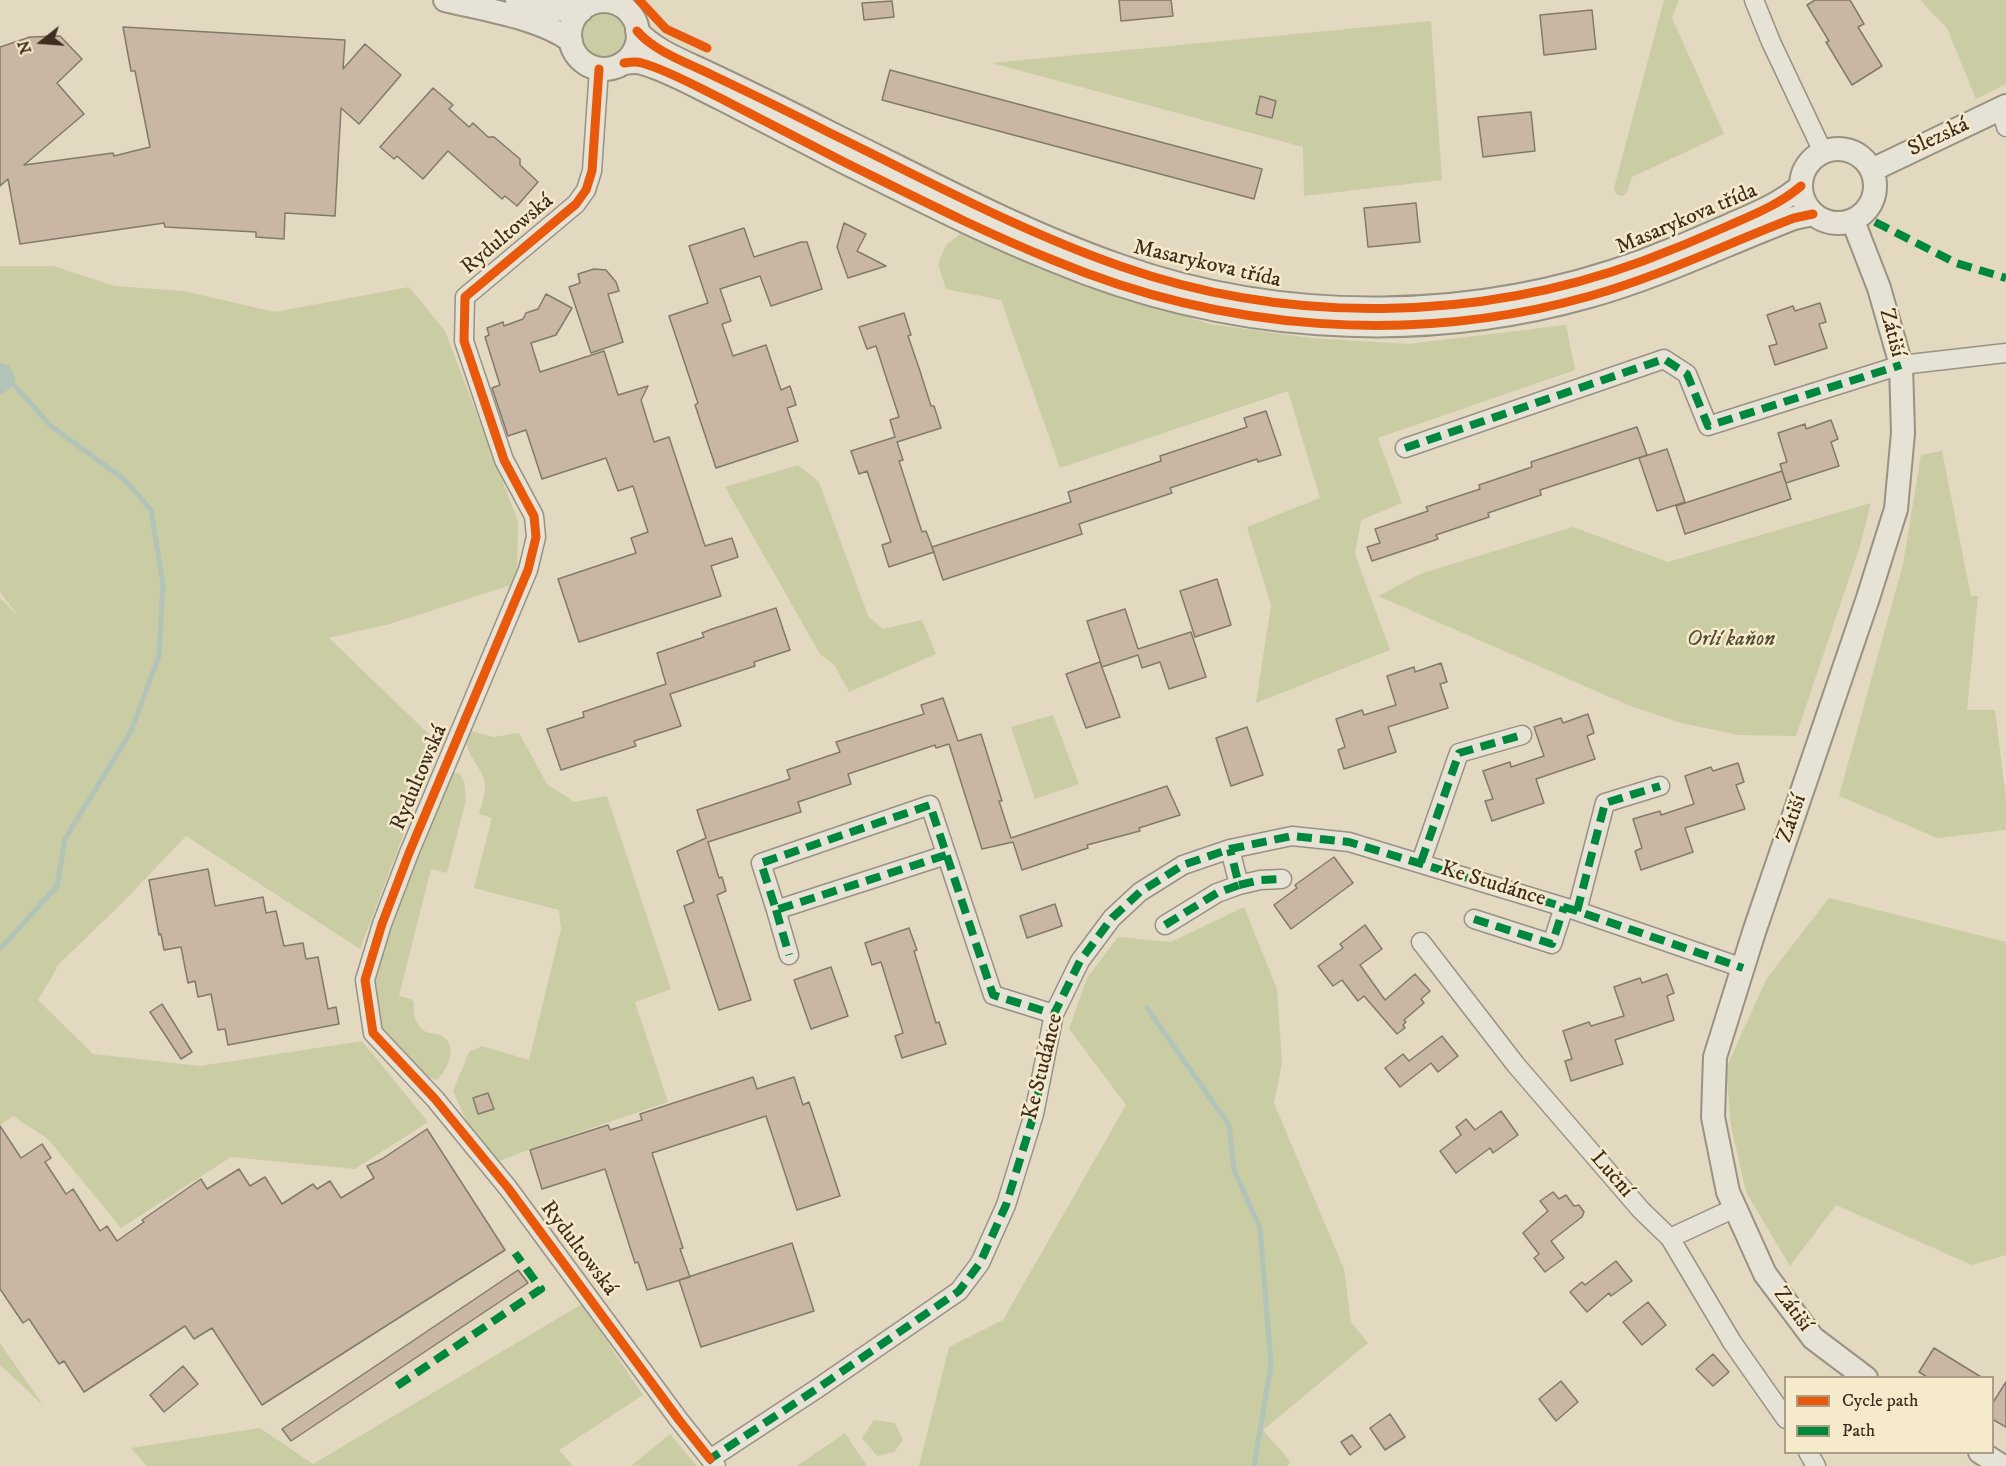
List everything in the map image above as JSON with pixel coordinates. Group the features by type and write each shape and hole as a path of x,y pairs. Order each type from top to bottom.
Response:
{"street":[{"path":"445,0 555,31 571,41 580,58 599,69 608,69 624,63 634,51 638,38 632,16 613,1 552,9 517,0"},
{"path":"1754,0 1771,42 1823,152"},
{"path":"571,41 572,25 593,4"},
{"name":"Masarykova třída","path":"637,31 650,44 698,68 956,195 1067,246 1160,278 1229,295 1273,301 1365,309 1406,308 1483,301 1567,285 1639,262 1709,235 1771,207 1801,186"},
{"name":"Masarykova třída","path":"624,63 644,64 690,84 948,214 1054,261 1107,280 1179,301 1259,317 1380,327 1416,326 1518,313 1589,297 1632,283 1678,267 1778,224 1814,214"},
{"name":"Rydultowská","path":"599,69 592,171 586,190 576,204 465,297 464,341 504,460 534,516 536,537 528,570 409,853 382,924 365,980 373,1033 435,1099 508,1188 713,1463"},
{"name":"Slezská","path":"1872,170 2004,114"},
{"path":"1845,149 1856,153 1872,170 1875,194 1871,205 1853,221 1831,223 1814,214 1806,204 1801,186 1807,165 1823,152 1845,149"},
{"name":"Zátiší","path":"1853,221 1879,288 1901,365 1903,433 1896,509 1715,1057 1713,1118 1728,1192 1765,1274 1813,1338 1865,1376"},
{"path":"1405,448 1664,359 1687,374 1707,426 1901,365 2006,353"},
{"path":"1421,862 1459,753 1522,735"},
{"path":"1474,919 1552,944 1571,909 1605,803 1660,786"},
{"path":"789,955 761,863 930,805 993,995 1054,1014"},
{"name":"Ke Studánce","path":"713,1463 959,1291 980,1263 1006,1205 1034,1114 1054,1014 1080,961 1112,918 1140,892 1183,865 1230,849 1292,836 1349,842 1571,909 1743,968"},
{"path":"1230,849 1239,885"},
{"path":"776,910 946,855"},
{"path":"1165,925 1217,893 1260,880 1282,879"},
{"name":"Luční","path":"1421,942 1516,1065 1641,1210 1670,1238 1732,1342 1784,1418"},
{"path":"1670,1238 1735,1208"},
{"path":"1983,1454 2002,1466"}],"green space":[{"path":"1664,0 1679,0 1672,18 1724,134 1632,177 1627,192 1622,196 1616,194 1614,188"},
{"path":"1920,0 2006,0 2006,84 1976,99 1947,28"},
{"path":"604,14 619,20 625,35 619,50 604,56 589,50 583,35 589,20"},
{"path":"1431,21 1442,180 1304,196 1303,147 992,63"},
{"path":"963,232 1073,279 1209,324 1311,338 1408,344 1566,325 1575,370 1378,438 1402,503 1361,520 1355,554 1390,650 1256,703 1271,605 1247,527 1320,498 1288,391 1060,468 1001,300 946,289 938,264 946,245"},
{"path":"0,266 53,266 115,286 183,291 275,312 409,287 445,331 518,521 517,583 390,624 329,638 438,743 360,949 186,836 56,967 38,1000 93,1054 200,1066 362,1041 428,1122 355,1169 231,1157 121,1228 48,1139 13,1116 0,1125 0,598 18,616 0,592"},
{"path":"1942,451 1971,596 1978,596 1967,710 1995,710 2006,799 2006,830 1937,838 1839,796 1903,564 1921,455"},
{"path":"798,465 819,482 868,616 883,629 922,620 936,654 849,692 834,665 820,654 725,487"},
{"name":"Orlí kaňon","path":"1871,503 1860,546 1796,736 1739,735 1681,723 1628,705 1378,596 1420,574 1573,527 1668,562"},
{"path":"1053,715 1079,784 1035,799 1011,727"},
{"path":"468,732 493,737 519,733 547,784 574,802 607,796 671,989 635,1002 668,1102 495,1163 467,1123 453,1091 469,1052 482,1046 529,1060 561,929 559,910 474,888 492,818 479,814 485,786 481,772 467,747"},
{"path":"450,773 459,773 464,781 466,800 447,873 431,869 399,996 411,999 414,1003 416,1019 423,1029 428,1033 440,1035 450,1045 448,1064 437,1080 427,1077 411,1065 382,1031 375,1014 372,975 444,778"},
{"path":"1829,898 2006,942 2006,1255 1972,1265 1836,1205 1790,1266 1746,1192 1731,1126 1726,1068 1767,978"},
{"path":"1244,907 1277,989 1282,1063 1274,1103 1344,1269 1351,1322 1368,1343 1263,1430 1290,1461 1288,1466 919,1466 949,1347 1003,1320 1126,1105 1069,1029 1087,978 1118,937 1171,942"},
{"path":"582,1304 643,1395 559,1450 573,1466 147,1466 131,1448 260,1428 313,1464"},
{"path":"0,1343 43,1405 0,1365"},
{"path":"874,1420 895,1423 903,1440 894,1452 877,1456 862,1438"},
{"path":"845,1433 867,1466 797,1466"},
{"path":"670,1434 697,1466 631,1466"}],"shaded area":[{"path":"0,363 9,365 15,379 12,386 0,395"}],"building":[{"path":"1119,0 1171,0 1173,16 1121,21"},
{"path":"1815,0 1850,0 1864,24 1858,27 1882,66 1852,85 1807,5"},
{"path":"892,1 894,17 864,20 862,3"},
{"path":"1592,10 1596,49 1544,55 1540,15"},
{"path":"123,27 345,40 343,69 365,44 401,75 359,124 341,108 335,216 285,213 284,239 256,237 256,232 165,227 164,223 20,244 8,179 0,186 0,47 30,37 60,36 82,59 57,83 84,114 24,165 113,153 114,156 150,147 135,71 131,71"},
{"path":"890,70 1262,169 1254,199 882,100"},
{"path":"433,88 453,105 449,109 469,127 473,123 488,137 494,137 520,159 520,165 538,182 517,206 505,196 502,199 448,151 423,179 397,156 394,159 380,147"},
{"path":"1260,96 1276,101 1272,118 1256,114"},
{"path":"1531,112 1535,151 1483,157 1478,117"},
{"path":"1416,203 1420,242 1368,247 1364,208"},
{"path":"844,223 866,234 857,251 886,266 848,278 837,247"},
{"path":"744,228 754,257 807,242 822,289 771,306 760,276 720,289 731,321 722,324 733,356 766,345 781,390 790,386 796,405 787,408 798,441 716,468 695,405 698,403 669,316 708,303 689,246"},
{"path":"594,269 606,270 616,282 619,291 608,294 623,342 591,353 569,287 580,283 578,274"},
{"path":"546,294 572,308 556,335 531,343 540,372 604,351 618,395 648,386 641,400 654,442 669,437 705,546 732,538 738,557 711,566 721,596 579,642 558,579 636,553 631,538 648,532 633,486 618,491 606,458 542,479 526,430 508,436 492,388 500,385 485,337 489,335 487,328 503,322 504,326 523,319 526,313 538,309"},
{"path":"1820,303 1826,322 1819,324 1827,348 1775,365 1769,346 1777,344 1767,315 1793,306 1795,311"},
{"path":"904,313 911,335 908,336 931,406 934,406 941,428 897,442 903,460 899,461 922,532 926,531 934,552 889,567 882,545 891,542 867,471 859,474 851,451 895,437 890,420 899,417 876,346 867,349 859,327"},
{"path":"1266,411 1281,455 1258,462 1257,459 1170,488 1172,493 1079,524 1082,534 943,580 932,547 1071,502 1068,492 1161,461 1160,456 1247,427 1244,418"},
{"path":"1831,420 1838,439 1831,442 1839,466 1786,483 1780,464 1787,462 1778,433 1805,424 1806,429"},
{"path":"1637,427 1647,455 1540,490 1541,495 1488,513 1489,517 1436,535 1438,539 1372,561 1367,547 1380,543 1375,529 1428,511 1426,507 1480,489 1479,485 1532,467 1531,462"},
{"path":"1667,449 1685,502 1657,511 1639,458"},
{"path":"1782,471 1791,499 1685,534 1676,506"},
{"path":"1217,579 1231,625 1195,637 1180,591"},
{"path":"776,608 790,650 754,662 755,666 670,694 681,726 634,741 636,746 561,770 547,729 584,717 583,712 666,684 657,653 704,637 702,633 712,629"},
{"path":"1125,609 1138,649 1191,632 1206,677 1169,689 1160,662 1142,668 1138,655 1102,667 1087,621"},
{"path":"1100,662 1120,717 1086,728 1066,674"},
{"path":"1441,663 1447,682 1440,684 1448,708 1388,727 1396,752 1344,769 1338,750 1345,747 1336,719 1362,710 1364,715 1396,705 1387,676 1414,667 1415,672"},
{"path":"943,698 958,741 981,734 1011,838 1167,786 1180,815 1139,828 1140,831 1087,845 1088,848 1022,870 1013,842 982,849 949,744 936,748 935,745 848,774 851,784 798,802 801,812 708,842 719,878 722,877 726,891 717,895 751,1000 719,1010 684,906 694,902 677,851 706,838 697,810 790,779 787,770 840,752 836,742 924,714 921,705"},
{"path":"1588,714 1594,733 1587,736 1595,759 1536,779 1544,803 1492,821 1485,801 1493,799 1483,771 1510,762 1511,767 1544,756 1534,727 1561,718 1563,723"},
{"path":"1247,727 1263,775 1231,786 1216,738"},
{"path":"1738,763 1744,782 1736,785 1745,809 1685,828 1693,852 1641,870 1635,851 1642,848 1633,819 1660,811 1661,815 1694,804 1685,776 1711,767 1713,771"},
{"path":"1334,857 1353,883 1291,929 1274,905 1297,888 1295,885"},
{"path":"208,869 215,906 263,897 266,913 276,911 284,946 303,943 306,959 318,957 328,1009 336,1007 339,1024 228,1045 225,1029 218,1030 211,994 198,997 195,981 188,983 181,947 164,950 149,880"},
{"path":"1055,904 1062,926 1027,938 1020,916"},
{"path":"1365,925 1382,949 1360,965 1385,1000 1415,974 1430,991 1421,999 1424,1003 1404,1020 1405,1028 1397,1034 1364,996 1358,1001 1342,980 1333,986 1318,966 1343,948 1340,944"},
{"path":"909,928 936,1023 939,1022 946,1044 902,1058 895,1036 903,1033 881,962 872,965 865,943"},
{"path":"831,967 848,1016 811,1029 794,980"},
{"path":"1667,974 1674,993 1667,996 1674,1020 1615,1040 1623,1064 1571,1081 1565,1061 1572,1059 1563,1031 1589,1022 1591,1026 1624,1016 1614,987 1640,978 1642,983"},
{"path":"162,1004 192,1052 181,1059 150,1012"},
{"path":"1442,1036 1458,1056 1438,1072 1431,1063 1400,1087 1385,1068 1403,1054 1409,1061"},
{"path":"753,1077 757,1089 794,1077 803,1105 809,1102 840,1196 797,1210 766,1116 652,1153 683,1248 680,1249 690,1277 647,1290 638,1262 635,1263 605,1169 542,1189 530,1150 608,1125 610,1130 642,1120 640,1114"},
{"path":"488,1093 494,1109 478,1114 473,1098"},
{"path":"1501,1111 1518,1135 1493,1153 1490,1148 1456,1173 1440,1151 1461,1135 1456,1127 1466,1119 1475,1130"},
{"path":"0,1126 21,1158 42,1144 51,1158 45,1162 66,1194 73,1189 100,1231 107,1226 117,1241 144,1222 142,1220 201,1179 207,1189 239,1169 250,1186 265,1177 282,1204 313,1184 317,1189 330,1181 341,1198 374,1178 367,1166 382,1159 427,1129 505,1250 262,1405 212,1328 194,1339 185,1326 84,1392 64,1361 59,1364 29,1319 23,1323 0,1289"},
{"path":"1553,1192 1559,1199 1566,1195 1574,1206 1579,1205 1584,1212 1582,1217 1551,1241 1564,1258 1545,1272 1534,1258 1539,1254 1523,1233 1548,1211 1540,1201"},
{"path":"792,1243 814,1311 701,1347 679,1280"},
{"path":"1616,1261 1632,1281 1611,1296 1609,1293 1587,1312 1570,1292 1582,1282 1585,1285"},
{"path":"518,1270 528,1283 291,1441 282,1429"},
{"path":"1648,1302 1666,1325 1642,1345 1623,1322"},
{"path":"1934,1348 1979,1376 1925,1376 1919,1372"},
{"path":"1713,1354 1729,1372 1713,1386 1696,1369"},
{"path":"183,1366 198,1384 164,1412 150,1395"},
{"path":"1561,1381 1578,1402 1556,1421 1539,1399"},
{"path":"2006,1382 2006,1427 1994,1420 1994,1401"},
{"path":"1390,1414 1405,1437 1385,1450 1370,1428"},
{"path":"1352,1435 1361,1447 1350,1455 1341,1442"}],"waterway":[{"path":"0,949 57,886 65,839 131,731 159,656 163,584 151,510 125,480 51,426 15,386"},
{"path":"1147,1008 1229,1125 1234,1170 1260,1228 1271,1365 1254,1466"}],"marked path":[{"path":"1875,222 1956,263 2006,278"},
{"path":"1405,448 1664,359 1687,374 1708,426 1901,365"},
{"path":"1421,862 1459,753 1522,735"},
{"path":"1577,911 1605,803 1660,786"},
{"path":"946,855 776,910 761,863 930,805 993,995 1054,1014"},
{"path":"713,1462 710,1459 959,1291 980,1263 1006,1205 1034,1114 1054,1014 1080,961 1112,918 1140,892 1183,865 1230,849 1292,836 1349,842 1577,911 1743,968"},
{"path":"1165,925 1217,893 1239,885 1230,849"},
{"path":"1239,885 1260,880 1282,879"},
{"path":"1474,919 1552,944 1564,907"},
{"path":"776,910 789,955"},
{"path":"397,1386 541,1289 515,1253"}],"cycle path":[{"path":"639,0 666,29 707,48"},
{"path":"637,31 653,45 672,56 1046,237 1120,266 1184,285 1249,299 1315,306 1382,308 1449,305 1515,296 1580,281 1654,257 1758,213 1801,186"},
{"path":"624,63 640,62 673,75 921,200 1053,260 1117,284 1183,303 1251,316 1318,323 1387,325 1455,321 1523,312 1616,288 1794,218 1813,214"},
{"path":"599,69 592,171 586,190 576,204 465,297 464,341 504,460 534,516 536,537 528,570 409,853 382,924 365,980 373,1033 435,1099 508,1188 710,1459"}]}
